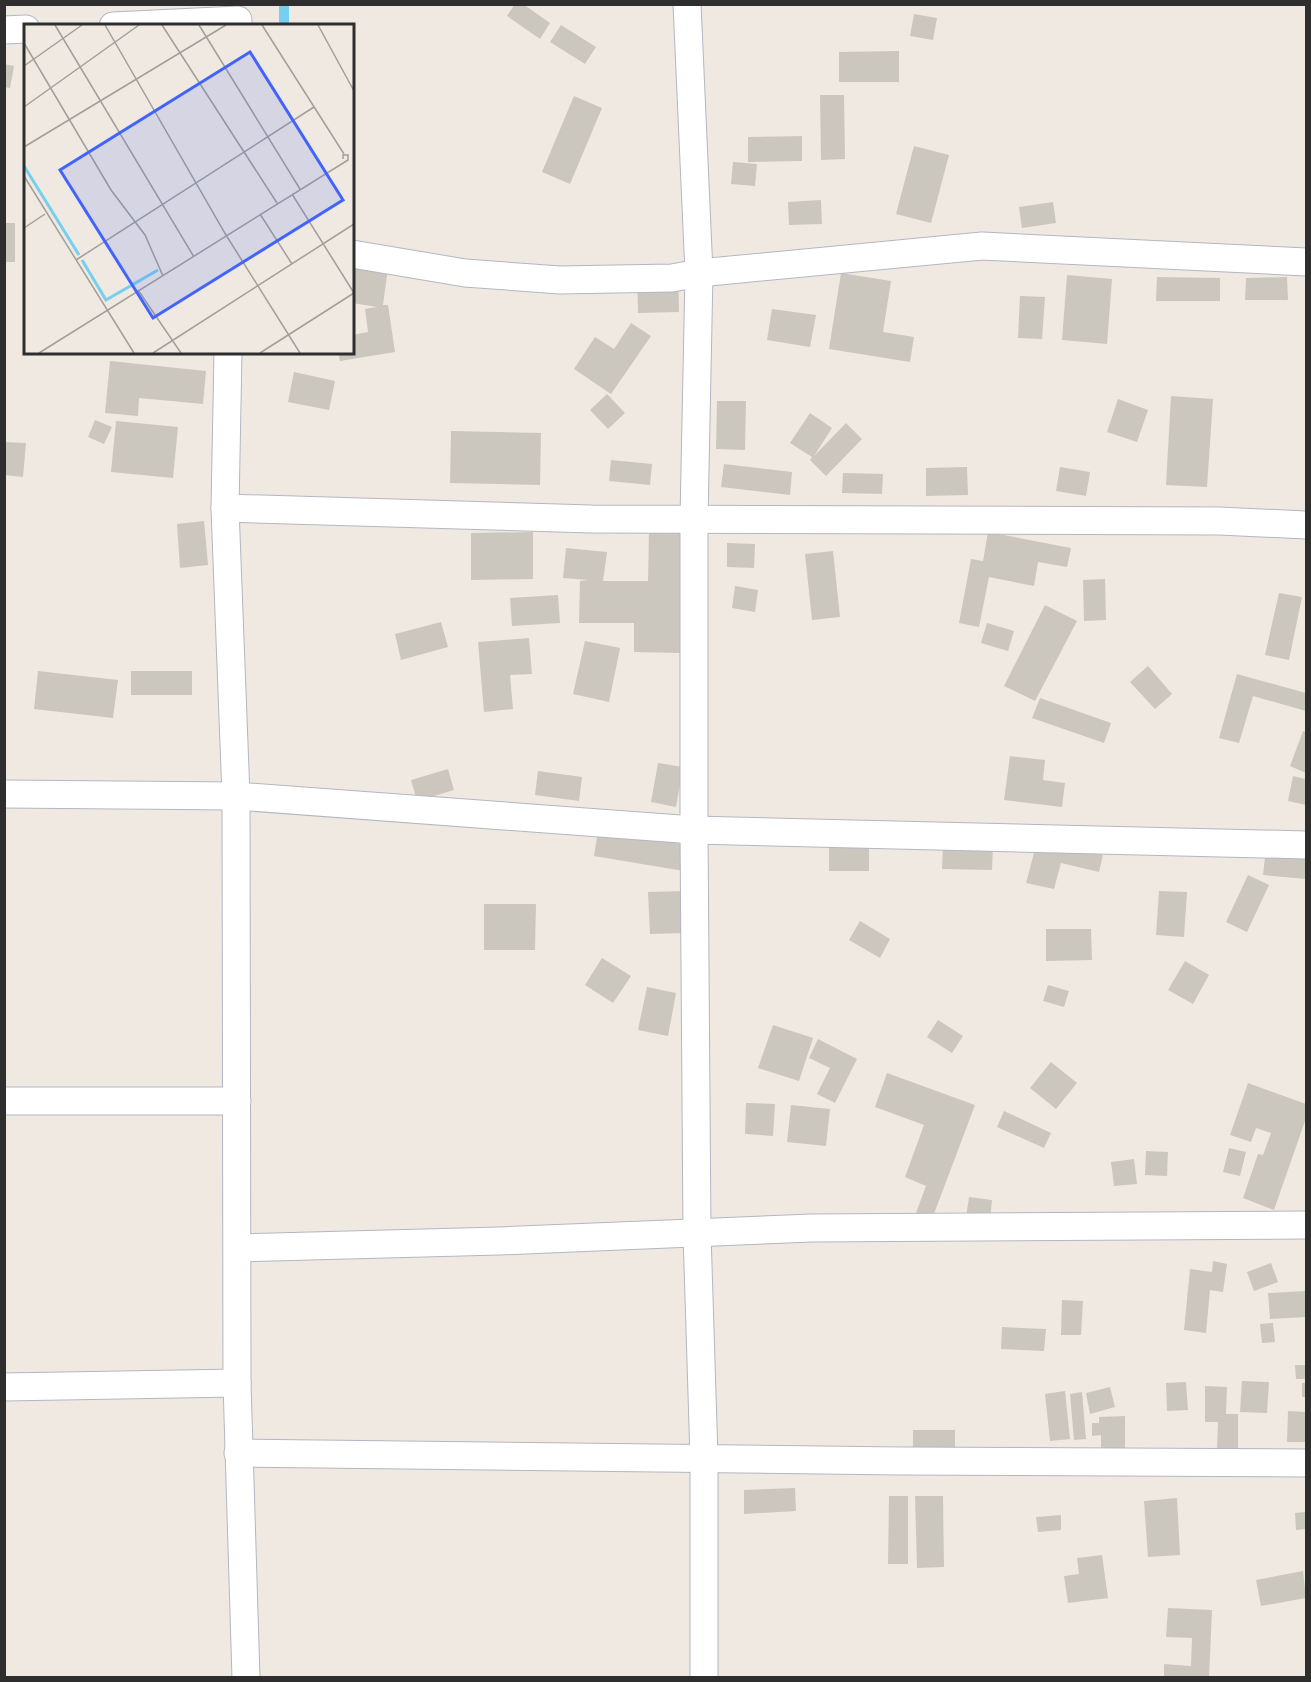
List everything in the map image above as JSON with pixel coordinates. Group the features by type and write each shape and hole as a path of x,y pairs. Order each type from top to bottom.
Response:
{"street":[{"path":"687,4 699,273 694,519 694,830 697,1233 704,1458 704,1677"},
{"path":"141,24 238,17"},
{"path":"4,30 24,29"},
{"path":"354,254 465,273 560,280 672,278 699,273 982,246 1306,262"},
{"path":"228,354 225,508 236,796 237,1383 246,1677"},
{"path":"225,508 591,519 1208,521 1306,525"},
{"path":"4,794 236,796 694,830 1306,845"},
{"path":"4,1101 237,1101"},
{"path":"238,1248 499,1241 811,1228 1306,1225"},
{"path":"4,1387 237,1383"},
{"path":"238,1453 1306,1463"}],"building":[{"path":"515,4 523,4 550,23 540,39 507,16"},
{"path":"914,14 937,18 933,40 910,36"},
{"path":"561,25 596,47 585,64 550,42"},
{"path":"899,51 899,82 839,82 839,52"},
{"path":"4,64 14,66 10,88 4,87"},
{"path":"820,95 844,95 845,159 821,160"},
{"path":"574,96 602,108 570,184 542,172"},
{"path":"802,136 802,161 748,162 748,137"},
{"path":"914,146 949,155 931,223 896,214"},
{"path":"733,162 757,164 755,186 731,184"},
{"path":"821,200 822,224 789,225 788,202"},
{"path":"1053,202 1056,223 1022,228 1019,207"},
{"path":"4,223 15,223 15,262 4,262"},
{"path":"354,264 388,268 383,305 388,305 395,352 340,361 338,354 354,354 354,335 368,332 365,309 377,307 354,303"},
{"path":"678,268 679,312 638,313 637,269"},
{"path":"841,273 891,281 883,332 914,337 910,362 829,349"},
{"path":"1067,275 1112,279 1107,344 1062,340"},
{"path":"1157,277 1220,278 1220,301 1156,301"},
{"path":"1287,277 1288,300 1245,300 1246,278"},
{"path":"1020,296 1045,297 1042,339 1018,338"},
{"path":"772,309 816,315 810,347 767,340"},
{"path":"631,323 651,336 611,394 574,369 595,337 614,349"},
{"path":"110,361 206,371 203,404 139,398 138,416 105,413"},
{"path":"294,372 335,381 329,410 288,402"},
{"path":"607,394 625,413 608,429 590,410"},
{"path":"1171,396 1213,399 1207,487 1166,485"},
{"path":"1118,399 1148,410 1137,442 1107,432"},
{"path":"717,401 746,401 745,450 716,449"},
{"path":"810,413 832,428 814,456 846,423 862,439 826,476 810,460 812,457 790,443"},
{"path":"95,420 112,427 104,444 88,437"},
{"path":"116,421 178,427 173,478 111,472"},
{"path":"451,431 541,433 540,485 450,483"},
{"path":"4,442 26,443 23,477 4,475"},
{"path":"611,460 652,464 650,485 609,481"},
{"path":"724,464 792,472 790,495 721,487"},
{"path":"967,467 968,495 926,496 926,468"},
{"path":"1060,467 1090,472 1086,496 1056,491"},
{"path":"843,473 883,474 882,494 842,493"},
{"path":"204,521 208,565 180,568 177,524"},
{"path":"649,531 681,531 680,653 634,652 634,623 579,623 580,581 588,580 563,578 566,548 607,552 603,581 648,581"},
{"path":"533,532 533,579 471,580 471,533"},
{"path":"988,532 1071,548 1067,567 1038,562 1034,586 989,577 979,627 959,623 971,559 983,561"},
{"path":"727,543 755,544 754,568 727,567"},
{"path":"833,551 840,617 812,620 805,554"},
{"path":"1105,579 1106,620 1084,621 1083,580"},
{"path":"735,586 758,590 755,612 732,608"},
{"path":"1279,593 1302,597 1289,660 1265,655"},
{"path":"558,595 560,623 512,626 510,598"},
{"path":"1045,605 1077,621 1035,701 1004,686"},
{"path":"441,622 448,647 401,660 395,634"},
{"path":"987,623 1014,631 1008,651 981,643"},
{"path":"529,638 532,674 510,675 513,709 484,712 478,642"},
{"path":"585,641 620,648 609,702 573,694"},
{"path":"1148,666 1172,694 1155,709 1130,682"},
{"path":"38,671 118,680 113,718 34,709"},
{"path":"131,671 192,671 192,695 131,695"},
{"path":"1237,674 1306,693 1306,711 1253,696 1239,743 1219,738"},
{"path":"1040,698 1111,723 1104,743 1032,718"},
{"path":"1303,731 1306,732 1306,773 1290,766"},
{"path":"1010,756 1045,760 1043,780 1065,783 1062,807 1004,800"},
{"path":"658,763 683,767 676,807 651,802"},
{"path":"448,769 454,790 417,801 411,780"},
{"path":"538,771 582,777 579,801 535,795"},
{"path":"1293,776 1306,779 1306,805 1288,801"},
{"path":"598,831 688,845 684,871 594,856"},
{"path":"1038,838 1103,855 1099,872 1061,863 1054,889 1026,883"},
{"path":"869,843 869,871 829,871 829,844"},
{"path":"943,844 993,845 992,870 942,869"},
{"path":"1266,848 1306,852 1306,879 1263,875"},
{"path":"1248,875 1269,885 1247,932 1226,922"},
{"path":"684,891 685,933 650,934 648,892"},
{"path":"1159,891 1187,892 1184,937 1156,935"},
{"path":"484,904 536,904 535,950 484,950"},
{"path":"860,921 890,939 880,958 849,940"},
{"path":"1046,929 1091,929 1092,960 1046,961"},
{"path":"602,958 631,976 613,1003 585,985"},
{"path":"1185,961 1209,975 1193,1004 1168,990"},
{"path":"1048,985 1069,991 1064,1007 1043,1001"},
{"path":"647,987 676,993 668,1036 638,1030"},
{"path":"938,1020 963,1036 952,1053 927,1037"},
{"path":"773,1025 813,1038 799,1081 758,1068"},
{"path":"818,1039 857,1059 835,1103 817,1094 830,1068 809,1058"},
{"path":"1051,1062 1077,1083 1056,1109 1030,1088"},
{"path":"887,1073 975,1105 932,1219 916,1213 926,1186 905,1177 924,1125 875,1107"},
{"path":"1248,1083 1306,1104 1306,1118 1274,1210 1243,1198 1258,1154 1263,1155 1271,1133 1256,1128 1251,1142 1230,1135"},
{"path":"746,1103 775,1104 773,1136 745,1134"},
{"path":"791,1105 830,1109 826,1146 787,1142"},
{"path":"1004,1111 1051,1133 1044,1148 997,1127"},
{"path":"1229,1148 1246,1152 1240,1176 1223,1172"},
{"path":"1146,1151 1168,1152 1167,1176 1145,1175"},
{"path":"1134,1159 1137,1184 1114,1186 1111,1162"},
{"path":"969,1197 992,1200 990,1221 966,1218"},
{"path":"1213,1261 1227,1264 1223,1292 1210,1290 1206,1333 1184,1330 1190,1269 1212,1272"},
{"path":"1271,1263 1278,1282 1254,1291 1247,1272"},
{"path":"1306,1291 1306,1317 1270,1319 1268,1293"},
{"path":"1062,1300 1083,1301 1081,1335 1061,1335"},
{"path":"1273,1323 1275,1342 1262,1343 1260,1324"},
{"path":"1002,1327 1046,1329 1044,1351 1001,1349"},
{"path":"1295,1365 1306,1365 1306,1379 1296,1379"},
{"path":"1242,1381 1269,1382 1267,1413 1240,1412"},
{"path":"1186,1382 1188,1410 1167,1411 1166,1383"},
{"path":"1302,1383 1306,1383 1306,1397 1302,1397"},
{"path":"1205,1386 1227,1387 1226,1414 1238,1414 1238,1450 1217,1450 1218,1422 1205,1422"},
{"path":"1110,1387 1115,1407 1090,1414 1086,1393"},
{"path":"1065,1391 1070,1439 1050,1441 1045,1394"},
{"path":"1082,1392 1086,1439 1074,1440 1070,1394"},
{"path":"1288,1411 1306,1412 1306,1442 1287,1442"},
{"path":"1125,1416 1125,1453 1101,1453 1101,1435 1092,1436 1092,1423 1099,1423 1099,1417"},
{"path":"913,1430 955,1430 955,1448 913,1448"},
{"path":"795,1488 796,1511 744,1514 744,1490"},
{"path":"889,1496 908,1496 908,1564 888,1564"},
{"path":"915,1496 943,1496 944,1567 917,1568"},
{"path":"1177,1498 1180,1555 1148,1557 1144,1501"},
{"path":"1306,1512 1306,1529 1296,1530 1295,1513"},
{"path":"1061,1515 1061,1530 1038,1532 1036,1517"},
{"path":"1102,1555 1108,1598 1068,1603 1064,1576 1079,1574 1077,1558"},
{"path":"1303,1571 1306,1598 1261,1606 1256,1580"},
{"path":"1168,1608 1212,1610 1209,1678 1164,1678 1164,1664 1191,1666 1192,1638 1166,1637"}],"waterway":[{"path":"284,4 284,24"}]}
